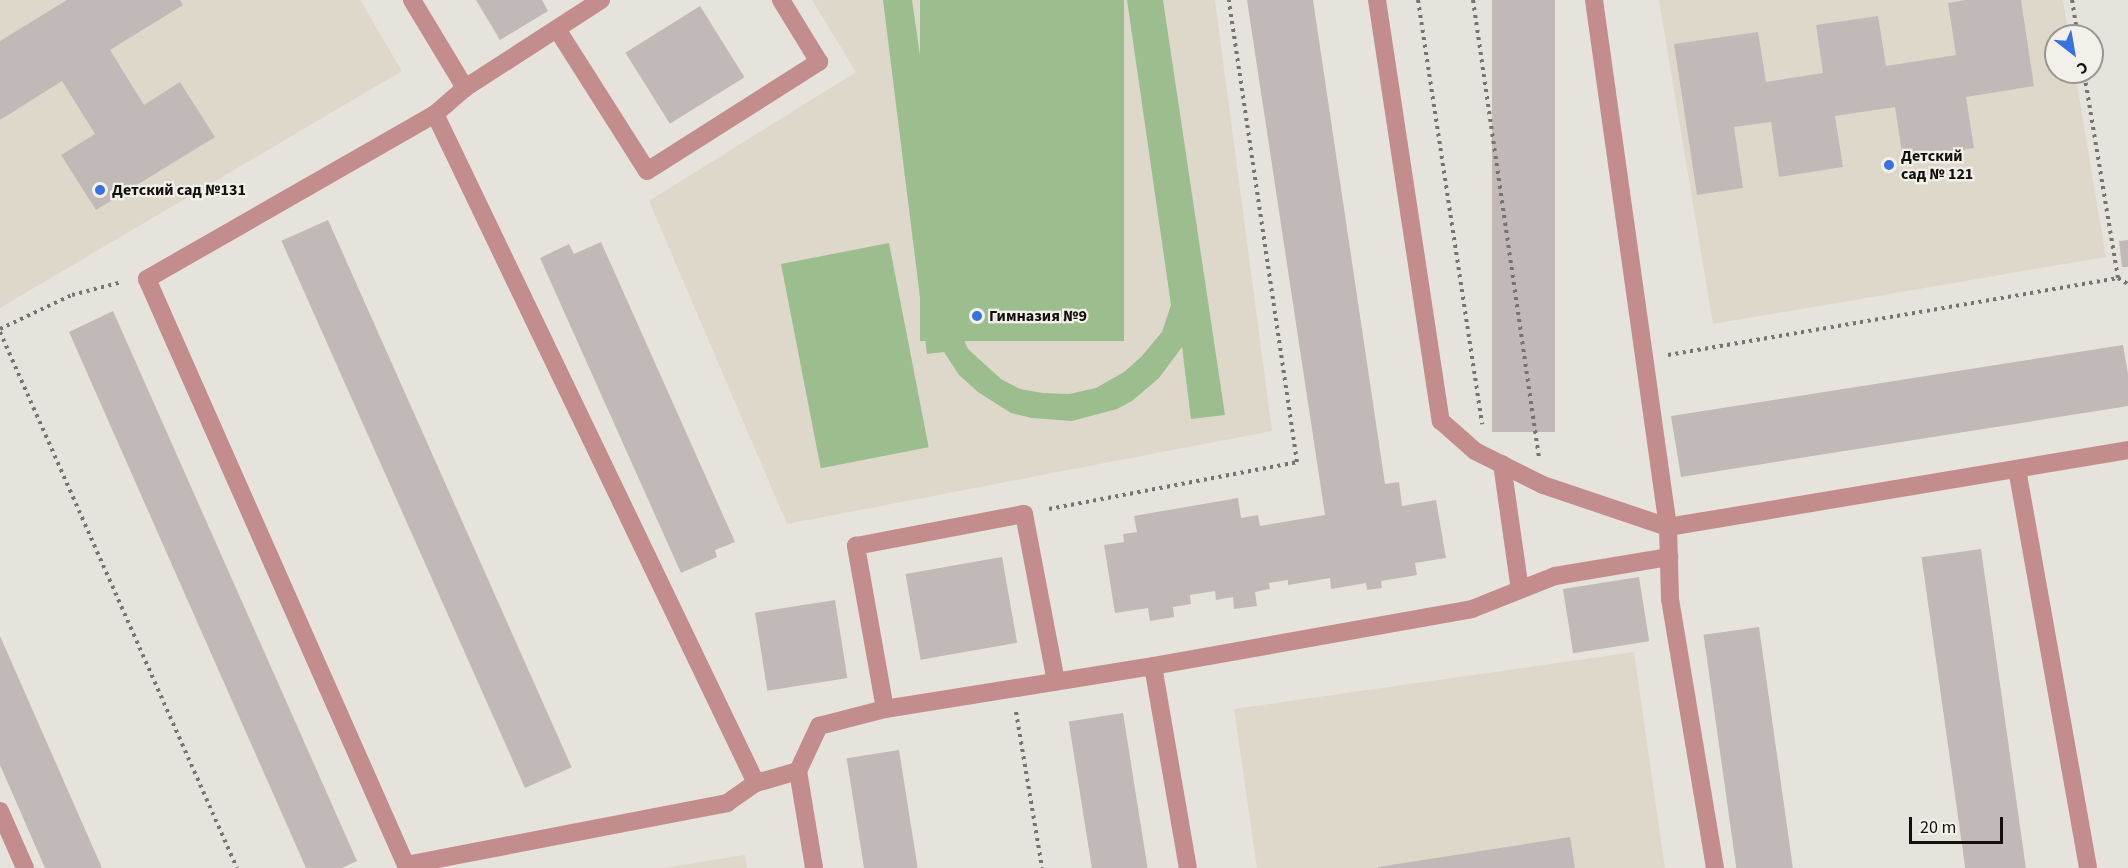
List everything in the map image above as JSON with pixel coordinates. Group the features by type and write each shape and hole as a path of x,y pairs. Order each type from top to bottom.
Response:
{"lane":[{"path":"412,0 465,88"},
{"path":"601,0 465,88 435,114 147,279 406,865 727,803 756,783 798,771"},
{"path":"556,29 647,171 819,62 781,0"},
{"path":"1377,0 1441,421 1475,451 1544,485 1668,527 2128,450"},
{"path":"1594,0 1668,527 1670,599 1715,868"},
{"path":"435,114 756,783"},
{"path":"1495,461 1520,590"},
{"path":"2017,469 2088,868"},
{"path":"885,709 856,546 1024,514 1056,681"},
{"path":"814,868 798,771 819,726 885,709 1153,666 1472,609 1555,576 1669,557"},
{"path":"1153,666 1188,868"},
{"path":"0,811 25,868"}],"path":[{"path":"1024,514 1297,462 1229,0"},
{"path":"1418,0 1495,461"},
{"path":"1473,0 1544,485"},
{"path":"2072,0 2076,24"},
{"path":"2086,84 2118,279"},
{"path":"147,279 112,283 72,296 0,330 237,868"},
{"path":"1644,359 2118,279 2128,284"},
{"path":"1012,688 1042,868"}],"shaded area":[{"name":"Детский сад №131","path":"0,0 360,0 402,71 0,308"},
{"name":"Гимназия №9","path":"812,0 1215,0 1272,431 787,524 649,201 856,72"},
{"name":"Детский сад № 121","path":"1659,0 2063,0 2067,24 2044,24 2044,84 2077,84 2106,257 1713,324"},
{"path":"1634,652 1665,868 1257,868 1234,709"},
{"path":"745,855 747,868 664,868"}],"green space":[{"path":"883,0 912,0 960,331 968,349 1001,379 1020,389 1069,394 1096,388 1124,372 1141,357 1162,332 1171,305 1127,0 1163,0 1225,415 1191,419 1182,347 1159,378 1132,401 1117,409 1072,421 1032,418 1011,413 978,392 959,375 944,352 927,354"},
{"path":"920,0 1124,0 1124,341 920,341"},
{"path":"889,243 929,447 821,468 781,264"}],"building":[{"path":"67,0 180,0 183,5 110,50 144,105 180,82 215,137 96,210 61,155 95,134 62,81 0,120 0,41"},
{"path":"476,0 542,0 548,11 500,40"},
{"path":"1247,0 1313,0 1385,484 1399,482 1402,506 1436,500 1446,558 1415,563 1417,575 1381,581 1382,588 1367,590 1366,583 1331,589 1330,578 1288,585 1288,580 1269,583 1270,589 1255,592 1257,606 1234,609 1233,597 1216,600 1215,591 1190,595 1191,604 1173,607 1174,617 1150,621 1148,608 1115,613 1104,545 1124,542 1123,534 1137,532 1134,516 1238,498 1241,518 1258,515 1260,526 1325,515"},
{"path":"1492,0 1555,0 1555,432 1492,432"},
{"path":"1966,0 2021,0 2034,86 1966,97 1974,148 1903,159 1895,107 1835,116 1843,167 1779,177 1771,122 1734,127 1743,188 1697,195 1674,44 1758,32 1766,82 1823,73 1816,25 1878,16 1886,66 1956,55 1948,3"},
{"path":"700,6 745,77 670,124 625,53"},
{"path":"328,220 572,767 525,788 281,241"},
{"path":"2128,240 2128,267 2122,267 2119,241"},
{"path":"601,242 735,542 715,550 717,557 681,573 540,258 569,244 574,254"},
{"path":"113,311 357,861 342,868 306,868 69,332"},
{"path":"2123,345 2128,374 2128,406 1681,477 1671,416"},
{"path":"1981,549 2026,868 1965,868 1922,557"},
{"path":"1002,557 1017,643 921,660 905,574"},
{"path":"1639,577 1649,641 1573,653 1563,589"},
{"path":"835,600 847,678 767,691 755,613"},
{"path":"1759,627 1793,868 1736,868 1704,635"},
{"path":"0,636 102,868 45,868 0,765"},
{"path":"1123,713 1148,868 1092,868 1069,722"},
{"path":"899,750 918,868 864,868 847,758"},
{"path":"1570,837 1575,868 1378,868 1378,867"}],"place":[{"name":"Детский сад № 121","path":"1889,165"},
{"name":"Детский сад №131","path":"100,190"},
{"name":"Гимназия №9","path":"977,316"}]}
